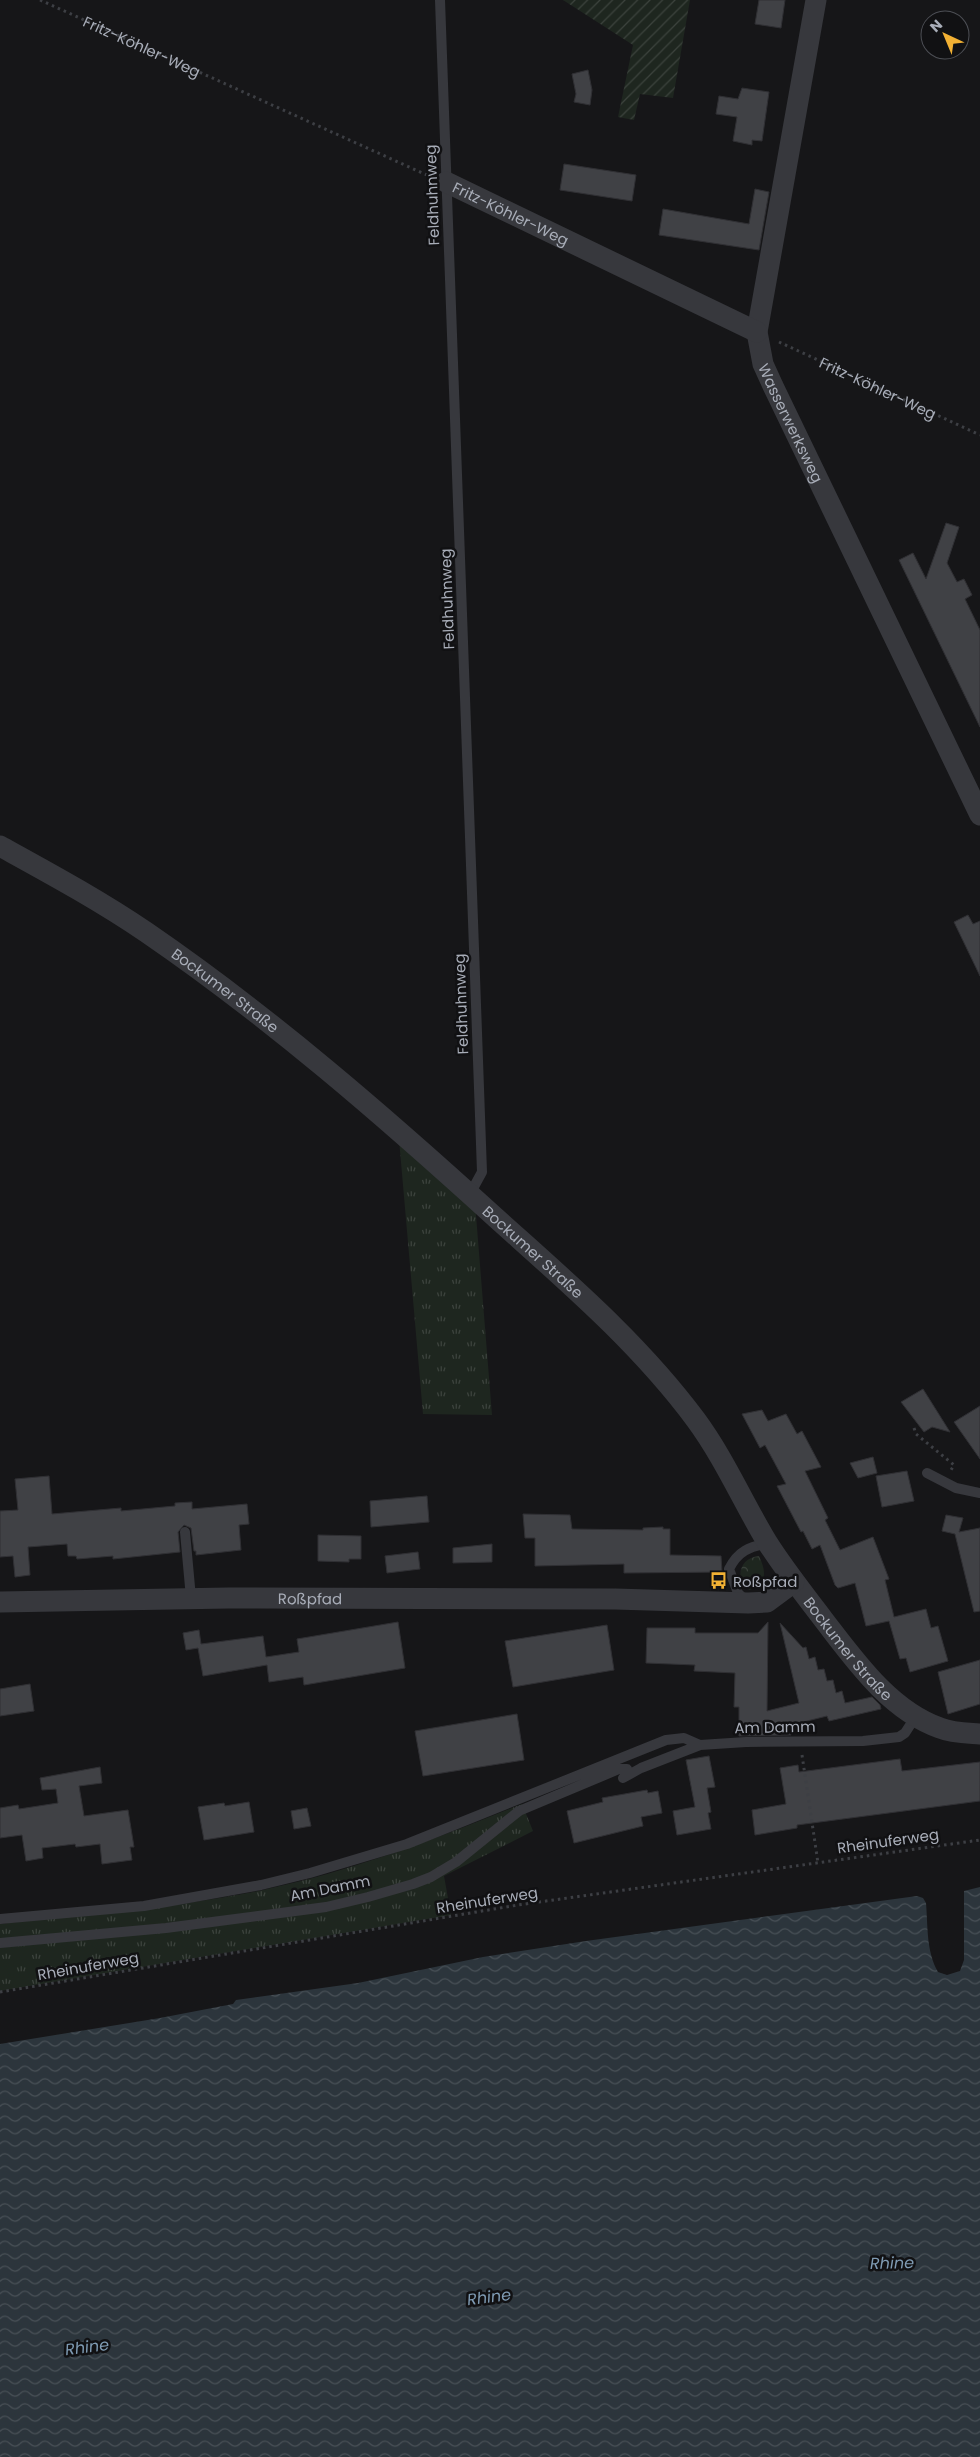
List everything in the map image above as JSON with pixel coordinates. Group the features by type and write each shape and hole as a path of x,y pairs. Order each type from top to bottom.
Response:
{"street":[{"name":"Wasserwerksweg","path":"816,0 757,332 763,364 980,815"},
{"name":"Fritz-Köhler-Weg","path":"446,182 757,332"},
{"name":"Bockumer Straße","path":"0,846 69,884 143,930 215,981 317,1062 470,1194 586,1299 642,1355 697,1422 768,1544 794,1582 859,1666 893,1700 916,1716 940,1728 980,1734"},
{"name":"Roßpfad","path":"0,1602 191,1598 614,1599 748,1603 767,1602 794,1582"}],"lane":[{"name":"Feldhuhnweg","path":"440,0 482,1172 470,1194"},
{"path":"927,1472 956,1488 980,1493"},
{"path":"185,1532 191,1598"},
{"path":"748,1603 738,1593 729,1569 735,1557 750,1546 768,1544"},
{"name":"Am Damm","path":"0,1943 185,1926 326,1907 368,1897 413,1884 448,1867 519,1811 619,1769 628,1769 627,1776 686,1749 700,1745 746,1742 863,1741 898,1737 905,1733 916,1716"},
{"path":"0,1919 144,1906 261,1885 407,1844 666,1740 684,1738 700,1745"}],"path":[{"name":"Fritz-Köhler-Weg","path":"40,0 422,174 446,182"},
{"name":"Fritz-Köhler-Weg","path":"757,332 980,435"},
{"path":"914,1428 916,1434 954,1465 944,1482"},
{"path":"800,1742 818,1863"},
{"name":"Rheinuferweg","path":"0,1992 518,1905 980,1840"}],"green space":[{"path":"563,0 690,0 673,98 640,94 634,120 618,117 633,45"},
{"path":"399,1139 475,1203 492,1415 423,1414"},
{"path":"759,1556 764,1576 760,1584 749,1590 741,1581 742,1568 750,1558"},
{"path":"522,1804 533,1831 444,1876 451,1915 0,1991 0,1924 198,1902 263,1890 330,1873 395,1853"}],"water":[{"name":"Rhine","path":"980,1887 980,2457 0,2457 0,2044 160,2018 233,2004 236,2000 358,1983 483,1957 586,1941 917,1896 923,1898 926,1903 928,1938 934,1964 938,1972 947,1975 960,1971 964,1960 964,1891"}],"building":[{"path":"759,0 785,0 781,28 755,24"},
{"path":"588,70 592,90 590,105 574,102 576,94 572,74"},
{"path":"742,88 769,92 762,141 752,140 752,145 733,141 737,117 716,114 719,96 738,99"},
{"path":"564,164 636,175 632,201 560,190"},
{"path":"755,189 769,192 759,250 659,235 663,209 749,224"},
{"path":"946,523 959,527 947,563 957,582 964,579 972,595 965,599 980,630 980,727 899,560 913,553 926,579"},
{"path":"968,915 973,924 980,921 980,976 954,922"},
{"path":"923,1389 950,1432 932,1427 924,1432 901,1402"},
{"path":"980,1406 980,1459 954,1422"},
{"path":"762,1410 768,1421 786,1414 797,1434 802,1431 821,1467 805,1471 828,1518 825,1520 840,1550 873,1537 889,1579 885,1580 894,1617 926,1609 931,1628 938,1626 948,1661 910,1672 906,1658 900,1659 889,1621 866,1626 855,1583 838,1588 835,1585 820,1545 812,1549 803,1531 801,1532 777,1486 786,1484 765,1445 760,1448 742,1414"},
{"path":"873,1457 877,1473 858,1478 850,1463"},
{"path":"907,1471 914,1501 882,1507 876,1476"},
{"path":"49,1476 52,1514 121,1508 121,1511 175,1506 175,1503 192,1502 192,1509 247,1504 249,1524 239,1525 241,1550 196,1555 191,1528 184,1525 178,1532 180,1552 113,1559 113,1556 77,1559 76,1556 68,1556 67,1544 28,1547 30,1575 15,1577 13,1556 0,1557 0,1511 18,1510 15,1479"},
{"path":"427,1496 429,1522 371,1527 370,1501"},
{"path":"523,1514 570,1515 572,1529 643,1530 643,1528 663,1527 663,1529 670,1529 670,1555 721,1556 722,1572 624,1573 624,1564 535,1566 535,1538 525,1538"},
{"path":"946,1515 963,1518 959,1532 980,1528 980,1611 974,1612 955,1534 942,1531"},
{"path":"318,1535 361,1536 361,1559 349,1559 349,1562 318,1561"},
{"path":"492,1544 492,1562 453,1563 453,1548"},
{"path":"418,1552 420,1569 387,1573 385,1556"},
{"path":"398,1622 405,1668 304,1685 303,1677 269,1682 267,1665 203,1676 198,1648 186,1650 183,1633 199,1630 201,1644 263,1636 266,1657 299,1652 297,1639"},
{"path":"768,1622 767,1711 799,1703 780,1623 803,1648 806,1647 809,1659 815,1657 818,1670 824,1669 827,1681 833,1680 836,1693 842,1691 845,1703 872,1697 880,1705 881,1709 829,1721 827,1716 791,1725 791,1735 739,1736 739,1707 734,1707 735,1673 694,1671 695,1665 646,1663 647,1628 695,1628 695,1633 758,1633"},
{"path":"607,1625 614,1670 513,1687 505,1641"},
{"path":"980,1660 980,1704 948,1714 938,1672"},
{"path":"30,1684 34,1711 0,1716 0,1689"},
{"path":"517,1714 524,1760 423,1776 415,1731"},
{"path":"709,1756 715,1787 707,1788 711,1812 708,1813 711,1829 677,1835 673,1811 695,1807 686,1760"},
{"path":"900,1759 902,1771 980,1762 980,1801 797,1825 797,1828 755,1835 752,1810 786,1804 780,1768 798,1765 799,1772"},
{"path":"100,1767 102,1783 79,1786 84,1816 128,1810 134,1847 130,1847 132,1860 102,1864 100,1844 76,1847 75,1844 42,1848 43,1858 26,1861 22,1835 0,1838 0,1808 18,1805 19,1809 58,1803 56,1789 42,1790 40,1778"},
{"path":"647,1790 648,1793 658,1791 662,1813 641,1817 643,1826 574,1843 567,1811 603,1802 602,1798"},
{"path":"249,1802 254,1832 204,1840 198,1807 224,1803 225,1806"},
{"path":"307,1808 311,1826 294,1829 291,1811"}],"place":[{"name":"Roßpfad","path":"719,1581"}]}
